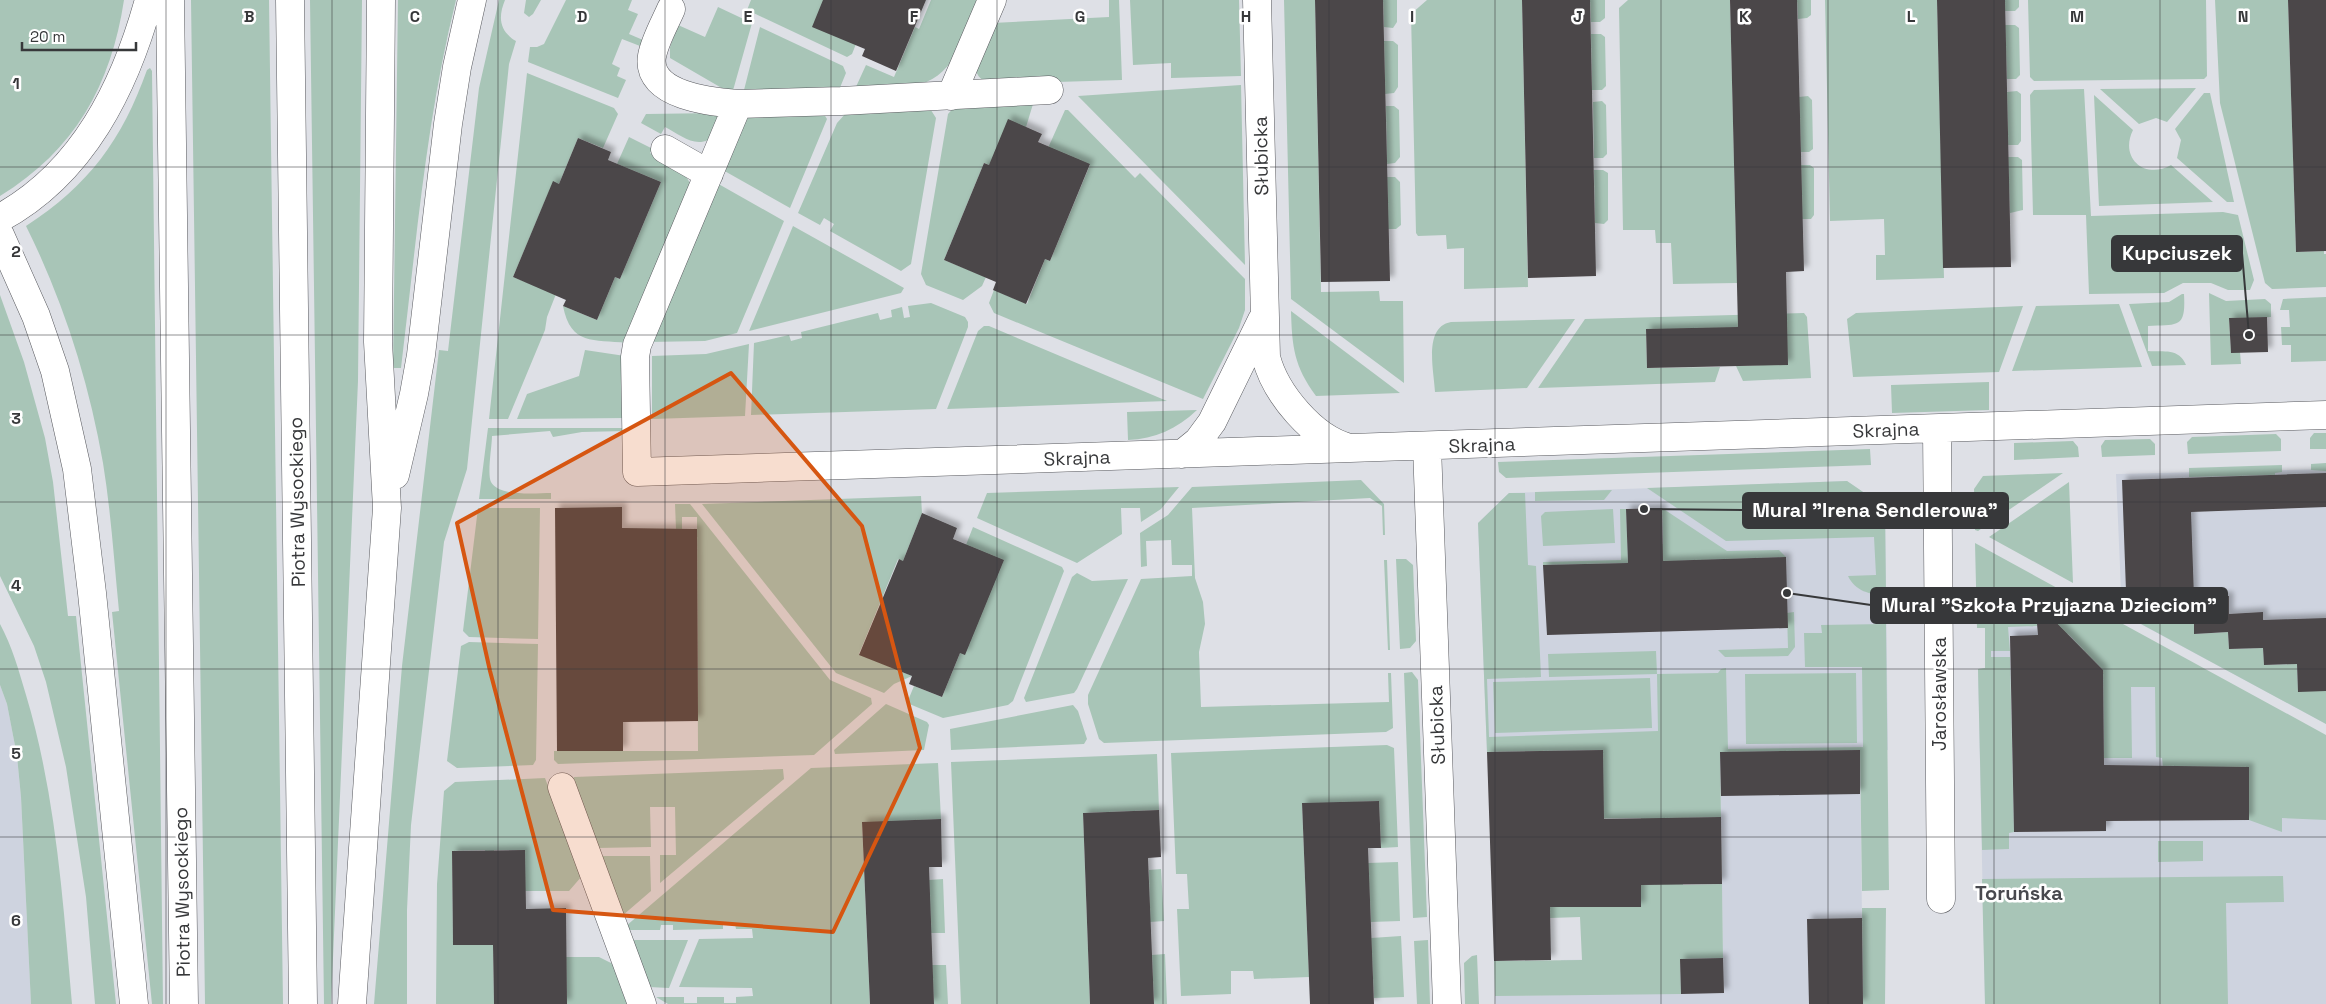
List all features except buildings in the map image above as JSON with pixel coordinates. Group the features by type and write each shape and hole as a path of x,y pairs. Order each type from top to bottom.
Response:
{"street":[{"path":"0,218 42,189 72,159 90,137 121,80 135,46 149,0"},
{"name":"Piotra Wysockiego","path":"170,0 184,1004"},
{"name":"Piotra Wysockiego","path":"290,0 303,1004"},
{"path":"352,1004 387,508 378,342 381,0"},
{"path":"387,508 419,365 448,124 457,67 472,0"},
{"path":"951,96 992,0"},
{"name":"Słubicka","path":"1257,0 1264,313 1268,368 1280,390 1310,424 1334,441 1355,449"},
{"path":"672,9 652,55 653,68 656,74 669,87 687,96 708,102 738,104 951,96 1050,90"},
{"path":"665,149 708,174 738,104"},
{"name":"Skrajna","path":"708,174 636,346 637,472 1355,449 2326,414"},
{"path":"0,236 36,316 55,372 77,469 92,593 134,1004"},
{"name":"Słubicka","path":"1182,454 1198,441 1212,422 1256,334 1264,313"},
{"name":"Jarosławska","path":"1937,429 1941,898"},
{"name":"Słubicka","path":"1427,446 1447,1004"},
{"path":"562,787 642,1004"}],"highlighted area":[{"path":"731,373 862,526 920,748 833,932 553,910 490,671 457,523"}],"shaded area":[{"path":"2326,469 2326,724 2122,614 2116,474"},
{"path":"1847,481 1885,507 1888,750 1860,751 1863,1004 1496,1004 1495,996 1562,995 1561,960 1723,958 1720,748 1487,752 1478,523 1509,493"},
{"path":"1990,559 2326,771 2326,1004 1985,1004 1978,669 1985,668 1985,628 1977,628"},
{"path":"0,685 7,704 17,756 21,797 31,1004 0,1004"}],"green space":[{"path":"0,0 124,0 110,60 99,87 85,113 69,136 49,158 26,178 0,196"},
{"path":"191,0 269,0 283,1004 205,1004"},
{"path":"310,0 362,0 358,381 331,1004 324,1004"},
{"path":"398,0 456,0 429,137 401,368 393,368"},
{"path":"499,0 505,0 501,12 503,28 516,41 509,64 467,469 444,542 411,825 407,910 407,1004 374,1004 402,666 439,350 448,351 479,88"},
{"path":"526,0 541,0 533,14 529,17 524,13"},
{"path":"566,0 632,0 628,10 638,14 629,34 643,40 640,46 622,39 612,64 620,68 617,76 626,80 618,98 528,62 530,47 544,44"},
{"path":"751,0 823,0 856,44 852,54 847,57 747,10"},
{"path":"931,0 981,0 959,50 943,71 932,79 912,86 855,89 866,65 894,77 915,27 919,29"},
{"path":"1109,0 1119,0 1122,80 992,84 982,80 977,74 976,71 992,23 1109,17"},
{"path":"1130,0 1239,0 1241,76 1171,78 1171,63 1133,65"},
{"path":"1284,0 1315,0 1321,292 1379,291 1380,301 1403,301 1404,383 1291,299"},
{"path":"1383,0 1397,0 1397,22 1393,28 1384,27"},
{"path":"1427,0 1522,0 1528,287 1464,289 1464,248 1447,249 1446,235 1418,236 1416,233 1411,14"},
{"path":"1590,0 1605,0 1605,18 1600,22 1591,22"},
{"path":"1628,0 1730,0 1737,283 1673,284 1671,243 1656,243 1655,230 1623,230 1619,8"},
{"path":"1797,0 1811,0 1811,15 1807,18 1798,19"},
{"path":"1825,0 1937,0 1944,278 1876,280 1876,255 1885,255 1884,219 1830,221"},
{"path":"2005,0 2019,0 2019,7 2015,11 2005,11"},
{"path":"2028,0 2206,0 2207,76 2204,79 2034,81 2030,77"},
{"path":"2215,0 2288,0 2296,252 2324,251 2324,254 2326,254 2326,287 2272,289 2265,283 2220,103"},
{"path":"718,7 752,23 732,94 670,58 670,47 678,25 705,37"},
{"path":"2005,25 2015,25 2019,28 2020,75 2016,79 2007,79"},
{"path":"760,27 843,66 846,73 839,90 743,94"},
{"path":"1591,34 1601,34 1605,37 1606,86 1602,90 1592,90"},
{"path":"1384,41 1393,41 1398,45 1398,87 1394,93 1385,94"},
{"path":"150,68 152,71 163,1004 152,1004 112,612 119,611 103,463 90,402 73,342 52,283 26,226 68,194 101,159 126,118 147,70"},
{"path":"527,73 614,108 618,114 603,148 578,138 559,184 553,182 513,277 556,294 547,317 545,330 508,419 489,419"},
{"path":"1241,85 1245,265 1078,96"},
{"path":"2196,88 2167,122 2156,118 2139,124 2100,89"},
{"path":"2084,89 2091,216 2223,212 2238,215 2254,280 2250,290 2228,290 2211,283 2183,283 2164,293 2089,294 2086,215 2033,215 2030,95 2034,90"},
{"path":"2017,91 2021,94 2021,141 2018,145 2008,145 2007,92"},
{"path":"2204,93 2210,93 2234,202 2227,202 2177,158 2181,140 2175,129"},
{"path":"2094,95 2133,130 2129,149 2137,164 2152,170 2171,165 2213,202 2099,206"},
{"path":"1808,96 1812,100 1813,149 1809,152 1801,152 1799,97"},
{"path":"1602,101 1606,105 1607,154 1603,158 1594,158 1593,102"},
{"path":"1033,104 1026,127 989,165 984,163 944,260 986,277 982,286 963,300 926,285 921,274 948,114 956,105"},
{"path":"1386,106 1394,106 1399,110 1400,157 1395,163 1387,164"},
{"path":"929,107 936,118 911,264 901,271 830,231 834,224 824,218 820,225 798,213 837,123 846,113"},
{"path":"1065,110 1068,110 1135,178 1140,173 1245,279 1245,310 1239,328 1203,399 994,313 989,303 994,290 1027,304 1045,259 1050,261 1090,165 1048,148"},
{"path":"822,111 827,119 790,208 721,169 738,128 754,112"},
{"path":"718,113 720,118 708,140 702,142 686,139 665,127 661,134 641,123 646,114"},
{"path":"629,137 653,149 650,153 683,172 692,186 627,343 594,340 578,334 567,319 563,306 597,320 615,277 620,279 661,182 617,164"},
{"path":"2008,157 2018,157 2022,160 2023,210 2010,213"},
{"path":"1801,165 1810,165 1814,168 1814,215 1811,219 1802,219"},
{"path":"1594,170 1603,170 1608,173 1608,220 1604,224 1595,223"},
{"path":"1387,177 1395,177 1400,182 1401,225 1396,229 1388,229"},
{"path":"715,182 784,221 737,333 705,341 648,342"},
{"path":"793,226 904,288 901,293 749,331"},
{"path":"2209,293 2226,301 2265,299 2271,304 2271,317 2229,319 2231,352 2240,352 2241,364 2211,365"},
{"path":"2184,294 2183,313 2178,322 2167,325 2148,326 2148,351 2175,353 2186,365 2152,366 2129,304 2169,302"},
{"path":"0,295 24,362 45,438 53,482 68,616 76,616 116,1004 95,1004 86,897 66,767 46,682 34,646 0,576"},
{"path":"2326,297 2326,361 2291,362 2291,345 2282,345 2281,327 2290,327 2289,310 2280,310 2283,299"},
{"path":"931,303 965,317 968,322 968,327 936,409 751,415 754,343 789,335 791,341 802,338 801,332 878,313 880,320 892,317 891,310 902,307 904,318 910,317 908,306"},
{"path":"2119,304 2142,367 2012,371 2036,306"},
{"path":"2023,306 1999,372 1853,377 1847,319 1856,313"},
{"path":"1291,311 1400,393 1316,396 1303,375 1296,356 1292,335"},
{"path":"1804,313 1807,317 1811,378 1743,381 1736,366 1787,364 1646,330 1647,368 1720,367 1715,382 1538,388 1585,319"},
{"path":"1575,319 1527,388 1435,392 1432,362 1433,341 1442,326 1451,322"},
{"path":"984,326 989,326 1167,401 947,409 978,331"},
{"path":"749,344 745,416 652,419 652,356 706,354"},
{"path":"585,350 625,356 626,418 517,419 527,394 579,376"},
{"path":"1989,382 1989,410 1892,413 1891,385"},
{"path":"1197,410 1182,423 1165,432 1147,438 1128,440 1127,412"},
{"path":"488,428 626,428 626,431 582,432 553,437 550,431 492,436 489,473 491,482 495,487 518,493 551,493 551,499 479,499"},
{"path":"2314,433 2326,433 2326,449 2310,449 2310,438"},
{"path":"2276,434 2281,439 2281,451 2188,454 2187,442 2192,437"},
{"path":"2150,439 2155,444 2155,455 2102,457 2101,446 2105,440"},
{"path":"2073,441 2078,447 2079,457 2014,460 2014,443"},
{"path":"1870,449 1871,465 1506,478 1499,472 1498,462"},
{"path":"2326,463 2326,471 2311,470 2311,464"},
{"path":"2282,465 2282,472 2275,473 2275,475 2189,477 2189,468"},
{"path":"2063,473 1978,531 1975,530 1974,489 1983,476"},
{"path":"1361,480 1384,504 1385,535 1383,535 1382,506 1370,498 1192,508 1195,578 1203,602 1205,624 1199,652 1201,707 1389,702 1388,673 1391,673 1393,728 1386,732 1104,743 1099,739 1088,704 1088,695 1141,579 1192,576 1192,565 1172,565 1171,540 1146,541 1147,566 1141,567 1140,533 1168,515 1192,487"},
{"path":"1847,481 1885,507 1886,595 1874,594 1859,589 1848,576 1876,575 1874,537 1726,541 1647,488"},
{"path":"2069,482 2073,583 1989,537"},
{"path":"1179,487 1161,509 1141,522 1140,508 1121,508 1122,534 1077,563 977,518 987,493"},
{"path":"1612,490 1604,500 1535,501 1535,492"},
{"path":"1509,493 1525,493 1528,565 1536,566 1541,677 1487,679 1489,737 1658,731 1657,674 1718,673 1721,669 1726,668 1728,749 1863,747 1862,667 1805,667 1804,633 1822,633 1821,625 1886,624 1889,890 1862,891 1860,750 1720,752 1721,817 1681,818 1683,885 1722,884 1723,958 1680,959 1681,994 1495,996 1494,961 1582,960 1580,917 1550,918 1549,887 1642,833 1641,818 1569,819 1603,776 1603,750 1487,752 1478,523"},
{"path":"921,496 922,513 903,561 898,559 859,654 912,676 894,684 884,693 836,673 702,504"},
{"path":"675,504 690,504 830,680 871,698 872,704 814,755 558,764 554,760 554,751 698,751 697,517 682,517 682,529 676,529"},
{"path":"478,508 540,508 538,639 469,637 463,631"},
{"path":"1662,508 1727,551 1779,550 1786,557 1647,562 1646,545 1663,544"},
{"path":"1613,509 1615,543 1543,546 1541,516 1545,512"},
{"path":"1620,509 1626,509 1628,563 1543,565 1543,562 1621,560"},
{"path":"973,527 1062,567 1064,571 1013,701 1008,705 943,718 907,703 914,686 942,697 960,653 966,545"},
{"path":"1975,543 2326,735 2326,820 2282,818 2282,832 2249,820 2249,768 2163,767 2162,758 2156,757 2155,687 2131,687 2132,758 2104,758 2103,670 2068,634 2056,635 2037,619 2037,626 2008,627 2010,651 1991,651 1991,657 2010,657 2014,832 2009,833 2009,849 1982,850 1978,669 1985,668 1985,628 1977,628"},
{"path":"1396,559 1406,559 1413,565 1416,641 1410,648 1400,649"},
{"path":"1384,560 1387,560 1390,650 1388,650"},
{"path":"1077,573 1092,581 1128,579 1074,693 1026,702 1024,698 1072,577"},
{"path":"1794,612 1795,647 1788,656 1725,657 1718,650 1788,648 1787,613"},
{"path":"2194,616 2194,634 2228,632 2229,649 2263,648 2264,665 2297,664 2298,691 2326,691 2326,724 2130,618"},
{"path":"0,624 12,650 21,677 45,771 57,848 72,1004 31,1004 21,797 17,756 7,704 0,685"},
{"path":"469,642 538,644 536,760 533,765 457,768 447,761 461,646"},
{"path":"1656,651 1657,674 1549,677 1548,654"},
{"path":"1412,672 1418,680 1427,917 1413,918 1404,673"},
{"path":"1856,673 1857,743 1746,744 1745,674"},
{"path":"1650,678 1652,728 1495,733 1493,682"},
{"path":"886,704 927,722 929,725 924,750 835,754 834,750"},
{"path":"1073,705 1078,711 1087,739 1084,744 951,750 950,729"},
{"path":"1387,745 1394,748 1398,847 1381,848 1379,801 1302,804 1309,977 1254,979 1253,971 1231,971 1231,994 1181,996 1177,909 1189,909 1187,874 1176,874 1171,753"},
{"path":"1157,754 1159,810 1083,813 1090,1004 961,1004 951,762"},
{"path":"938,763 941,819 862,823 870,1004 668,1004 656,997 684,997 684,1003 697,1003 697,997 724,997 724,1003 736,1003 736,997 753,996 752,988 679,987 699,939 753,938 752,929 736,929 735,924 723,924 723,929 673,930 673,925 661,925 660,930 628,930 626,926 811,768"},
{"path":"783,769 784,779 660,883 660,855 676,855 675,807 650,807 651,847 597,848 573,783 574,777"},
{"path":"545,778 582,876 569,891 525,891 525,850 494,850 494,852 485,852 485,850 452,851 453,945 493,945 494,1004 436,1004 437,884 444,791 455,782"},
{"path":"2158,841 2203,841 2203,861 2158,862"},
{"path":"600,856 650,856 651,891 622,916"},
{"path":"1398,862 1400,921 1371,922 1368,863"},
{"path":"1161,869 1164,921 1150,922 1149,870"},
{"path":"2283,876 2284,902 2226,903 2228,1004 1985,1004 1982,879"},
{"path":"943,879 945,933 931,933 929,880"},
{"path":"1862,908 1886,908 1885,1004 1863,1004"},
{"path":"1401,936 1404,997 1374,998 1371,938"},
{"path":"631,940 688,940 669,988 649,987"},
{"path":"1428,940 1430,1004 1417,1004 1414,941"},
{"path":"1165,954 1167,1004 1154,1004 1152,955"},
{"path":"1477,955 1479,1004 1465,1004 1464,963 1472,956"},
{"path":"566,957 599,957 615,965 629,1004 567,1004"},
{"path":"932,965 946,965 948,1004 934,1004"}],"place":[{"name":"Kupciuszek","path":"2249,335"},
{"name":"Mural \"Irena Sendlerowa\"","path":"1644,509"},
{"name":"Mural \"Szkoła Przyjazna Dzieciom\"","path":"1787,593"}],"district":[{"name":"Toruńska","path":"2019,893"}]}
